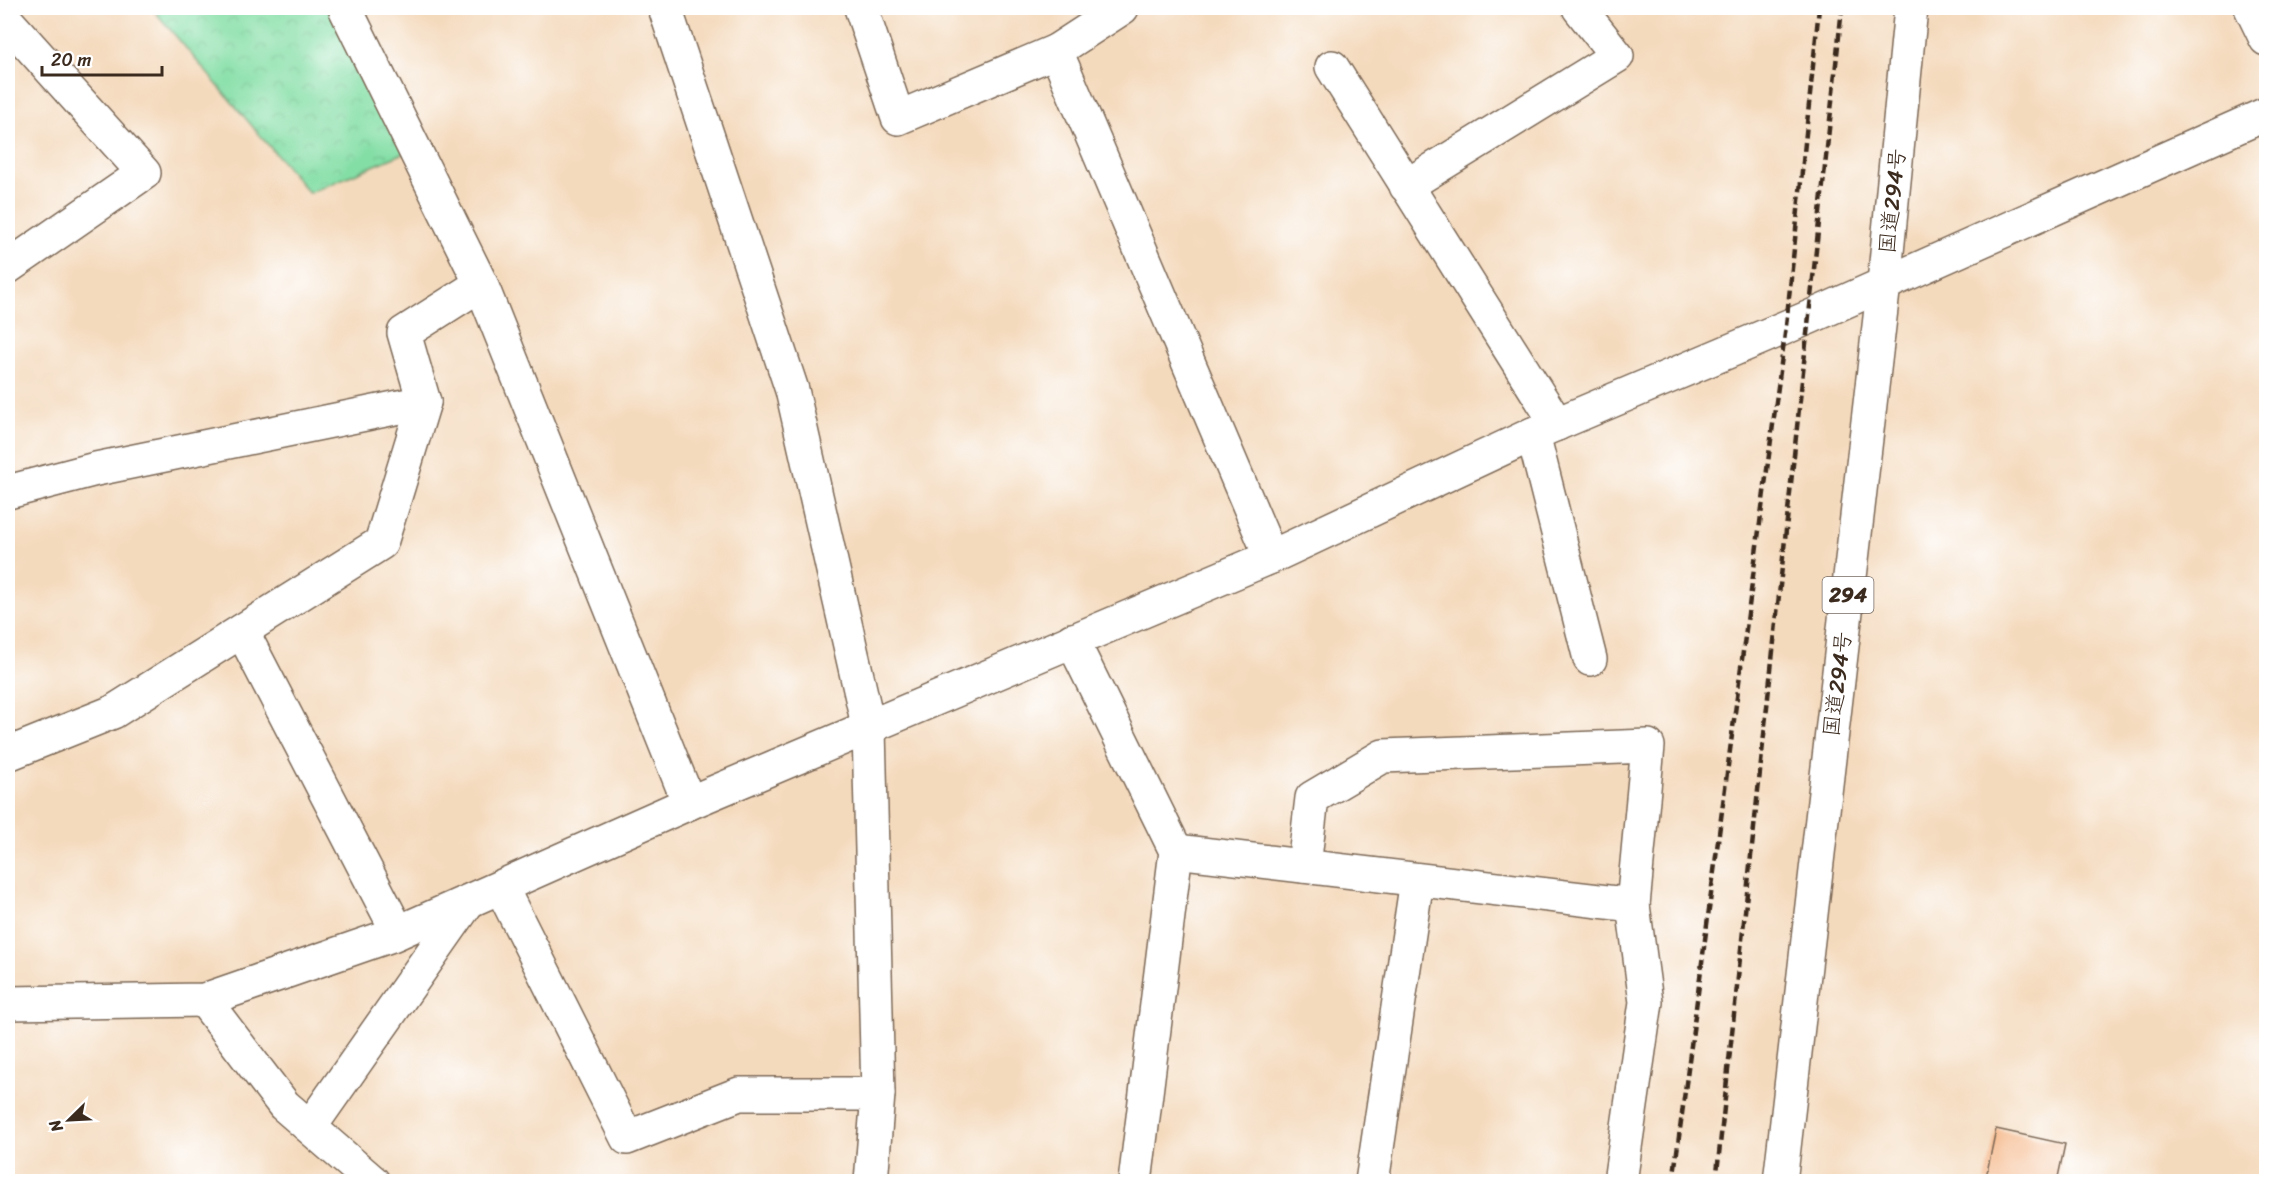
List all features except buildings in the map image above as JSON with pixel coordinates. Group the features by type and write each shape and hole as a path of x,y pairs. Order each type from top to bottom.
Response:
{"main road":[{"path":"345,8 481,284 689,803"},
{"path":"665,8 792,390 868,729 878,1094 871,1182"},
{"path":"861,8 898,118 1056,51 1122,8"},
{"path":"1407,186 1617,56 1579,8"},
{"name":"国道294号","path":"1780,1182 1884,283 1911,8"},
{"path":"2251,8 2266,39"},
{"path":"8,22 144,173 8,267"},
{"path":"1056,51 1271,557"},
{"path":"1332,67 1407,186 1545,429 1590,659"},
{"path":"8,1003 204,1000 398,933 689,803 868,729 1072,639 1271,557 1545,429 1884,283 2266,114"},
{"path":"8,754 113,712 381,543 424,402 404,333 481,284"},
{"path":"8,492 96,470 424,402"},
{"path":"242,631 398,933"},
{"path":"1072,639 1176,851 1135,1182"},
{"path":"1304,866 1312,798 1383,756 1648,746 1632,905 1646,1002 1620,1182"},
{"path":"1176,851 1632,905"},
{"path":"1372,1182 1417,880"},
{"path":"501,887 627,1138 739,1094 878,1094"},
{"path":"310,1127 468,902"},
{"path":"204,1000 284,1105 373,1182"}],"green space":[{"path":"152,8 345,8 416,148 309,193"}],"railway":[{"path":"1673,1182 1786,326 1819,8"},
{"path":"1716,1182 1842,8"}]}
